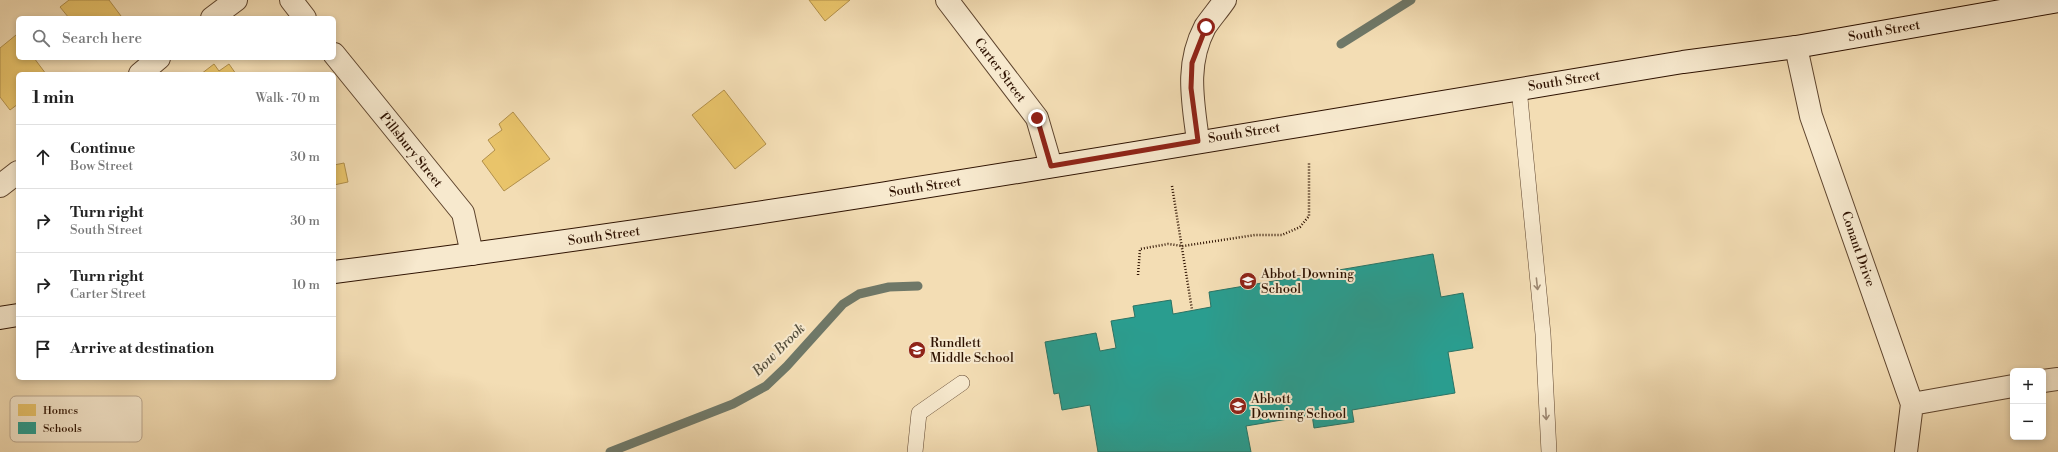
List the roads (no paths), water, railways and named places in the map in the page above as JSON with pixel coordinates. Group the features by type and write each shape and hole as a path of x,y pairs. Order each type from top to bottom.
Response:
{"main road":[{"path":"215,16 236,0"},
{"path":"291,0 303,16"},
{"name":"Carter Street","path":"947,0 1037,118 1051,166"},
{"path":"1198,141 1191,88 1192,63 1206,27 1225,0"},
{"name":"South Street","path":"336,272 640,231 1051,166 1519,88 1683,62 1796,47 2058,1"},
{"name":"Conant Drive","path":"1796,47 1811,116 1912,404 1906,452"},
{"name":"Pillsbury Street","path":"336,56 463,213 472,254"},
{"path":"142,72 157,60"},
{"path":"0,186 16,174"},
{"path":"0,318 16,315"},
{"path":"2046,381 2058,380"},
{"path":"1912,404 2010,387"}],"lane":[{"path":"1519,88 1533,246 1543,334 1549,452"},
{"path":"915,452 919,413 962,383"}],"waterway":[{"name":"Bow Brook","path":"1341,44 1411,0"},
{"name":"Bow Brook","path":"610,452 733,404 766,386 787,366 843,304 859,294 889,287 918,286"}],"place":[{"name":"Abbot-Downing School","path":"1248,281"},
{"name":"Rundlett Middle School","path":"917,350"},
{"name":"Abbott Downing School","path":"1238,406"}]}
